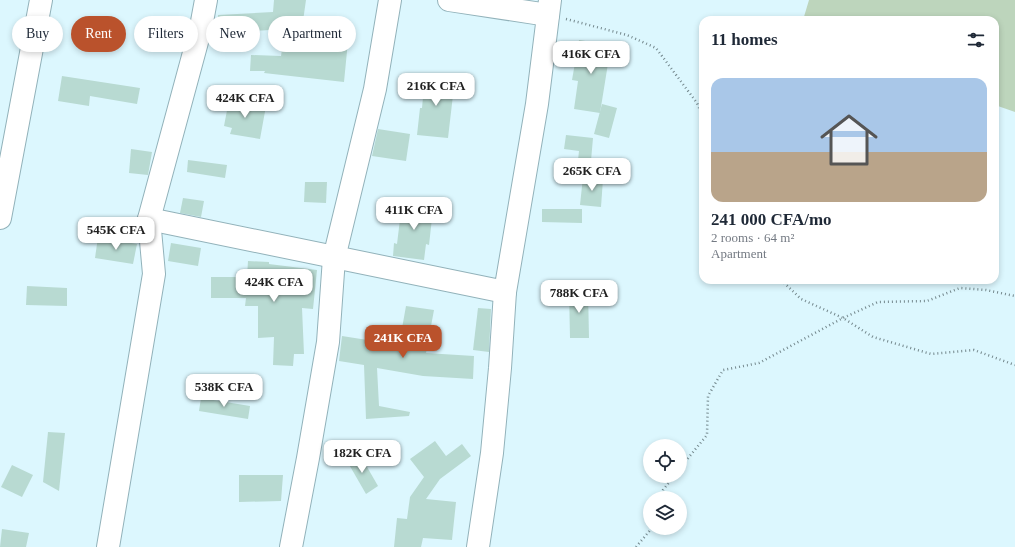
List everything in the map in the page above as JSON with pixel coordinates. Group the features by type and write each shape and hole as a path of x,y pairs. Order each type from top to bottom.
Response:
{"street":[{"path":"0,218 41,0"},
{"path":"108,547 154,274 149,219 201,27 206,0"},
{"path":"291,547 328,342 334,258 376,90 390,0"},
{"path":"449,0 549,7 537,104 505,292 492,453 478,547"},
{"path":"149,219 505,292"}],"path":[{"path":"549,7 628,35 656,48 697,103 699,108"},
{"path":"785,284 801,299 843,318 873,337 931,354 974,350 1015,365"},
{"path":"687,459 707,435 708,396 724,370 760,363 843,318 878,302 927,301 960,288 986,290 1015,296"},
{"path":"636,547 646,535"}],"green space":[{"path":"809,0 1015,0 1015,112 999,106 999,16 804,16"}],"building":[{"path":"274,0 306,0 304,16 268,16 268,30 260,31 260,16 218,16 218,15 273,12"},
{"path":"579,40 611,45 600,113 574,109 578,81 572,80"},
{"path":"282,52 347,52 344,82 264,73 265,71 250,71 251,55 281,56"},
{"path":"62,76 140,88 137,104 90,96 89,106 58,101"},
{"path":"425,76 455,78 448,138 417,135 420,108 422,108"},
{"path":"229,100 266,106 260,139 230,134 232,128 224,126"},
{"path":"602,104 617,108 609,138 594,134"},
{"path":"378,129 410,134 406,161 372,156"},
{"path":"566,135 593,138 590,172 577,170 579,151 564,149"},
{"path":"131,149 152,152 148,175 129,173"},
{"path":"188,160 227,165 225,178 187,172"},
{"path":"583,177 603,179 601,207 580,205"},
{"path":"305,182 327,182 326,203 304,202"},
{"path":"183,198 204,201 201,217 180,213"},
{"path":"402,203 431,205 430,218 432,218 429,245 426,244 424,260 393,256 394,243 397,244"},
{"path":"542,209 582,209 582,223 542,222"},
{"path":"98,237 137,244 133,264 95,258"},
{"path":"171,243 201,248 198,266 168,261"},
{"path":"248,261 269,262 269,264 317,270 313,309 302,308 304,354 294,354 293,366 273,365 274,337 258,338 258,306 245,306 246,298 211,298 211,277 247,277"},
{"path":"27,286 67,288 67,306 26,305"},
{"path":"569,290 588,290 589,338 570,338"},
{"path":"406,306 434,310 426,353 474,356 473,379 423,376 377,368 379,406 410,412 409,416 366,419 364,365 339,361 342,336 399,345"},
{"path":"478,308 491,309 489,352 473,350"},
{"path":"201,398 250,406 248,419 199,411"},
{"path":"48,432 65,433 59,491 43,482"},
{"path":"435,441 446,456 462,444 471,456 440,479 426,499 456,502 452,540 423,538 421,547 394,547 397,518 407,519 410,497 424,477 410,459"},
{"path":"359,453 378,486 366,494 347,461"},
{"path":"12,465 33,475 22,497 1,487"},
{"path":"239,475 283,475 281,501 239,502"},
{"path":"2,529 29,533 26,547 0,547"}]}
